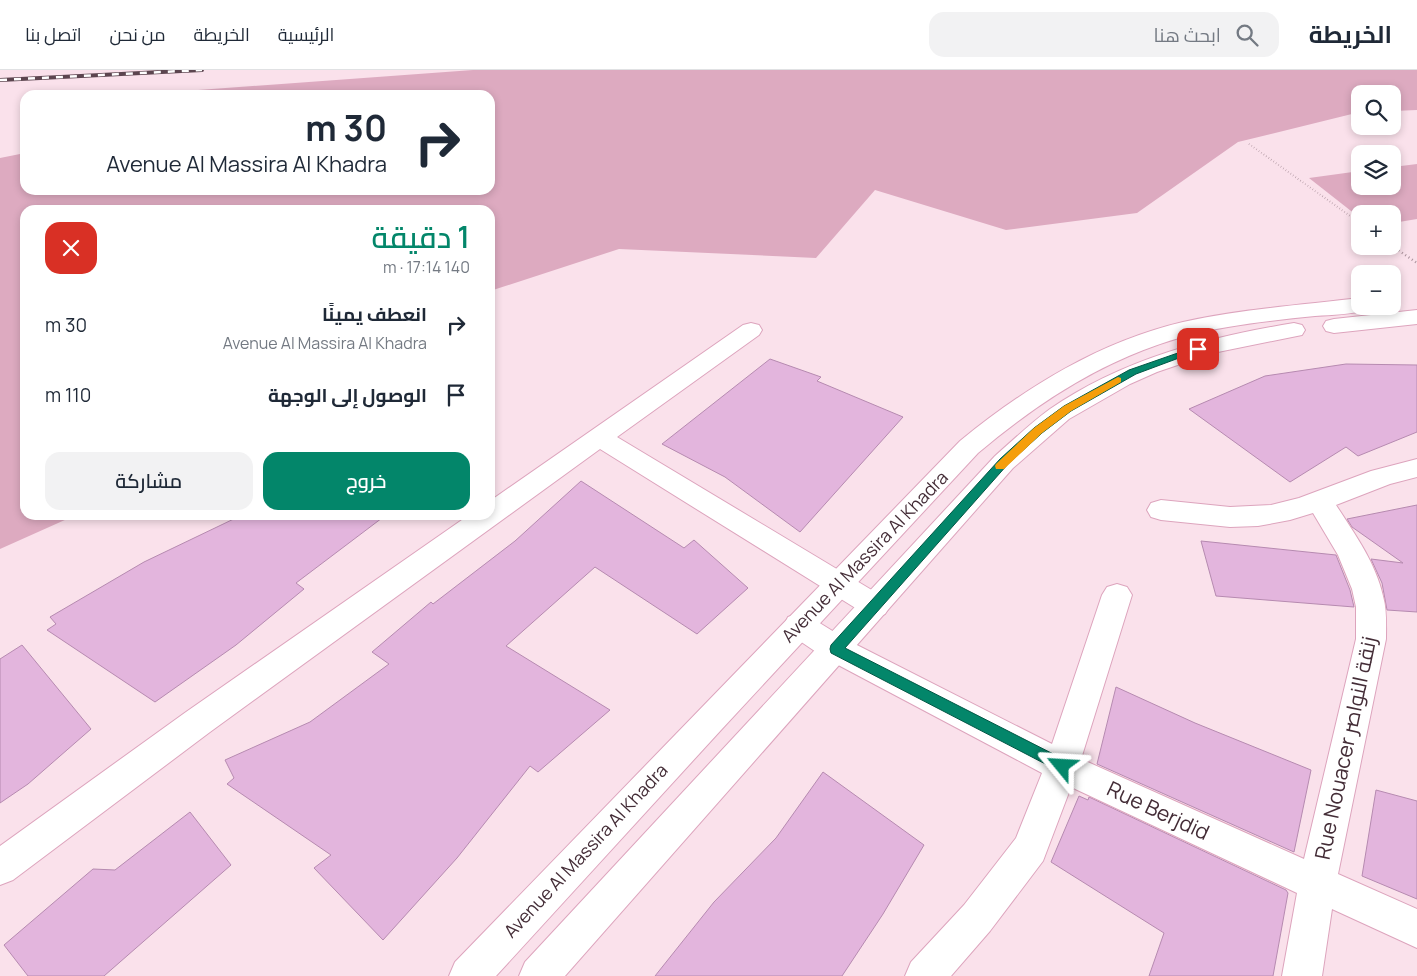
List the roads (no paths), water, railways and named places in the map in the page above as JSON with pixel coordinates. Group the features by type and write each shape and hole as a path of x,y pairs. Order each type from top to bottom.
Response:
{"main road":[{"path":"1401,301 1417,299"},
{"name":"Avenue Al Massira Al Khadra","path":"470,976 839,583 970,447 1012,412 1060,381 1121,350 1184,329 1243,318 1351,307"},
{"name":"Avenue Al Massira Al Khadra","path":"538,976 1004,462 1068,408 1099,389 1133,372 1165,360 1233,341 1317,327 1417,317"},
{"path":"495,511 751,330"},
{"path":"599,437 875,606"},
{"path":"1161,510 1246,517 1278,513 1374,480 1417,468"},
{"name":"Rue Nouacer زنقة النواصر","path":"1302,976 1317,884 1371,639 1372,611 1367,589 1356,563 1319,500"},
{"path":"0,868 198,722 483,520"},
{"path":"925,976 977,918 1030,849 1062,766 1117,595"},
{"name":"Rue Berjdid","path":"799,625 836,649 1062,766 1417,930"}],"railway":[{"path":"0,80 202,70"}]}
